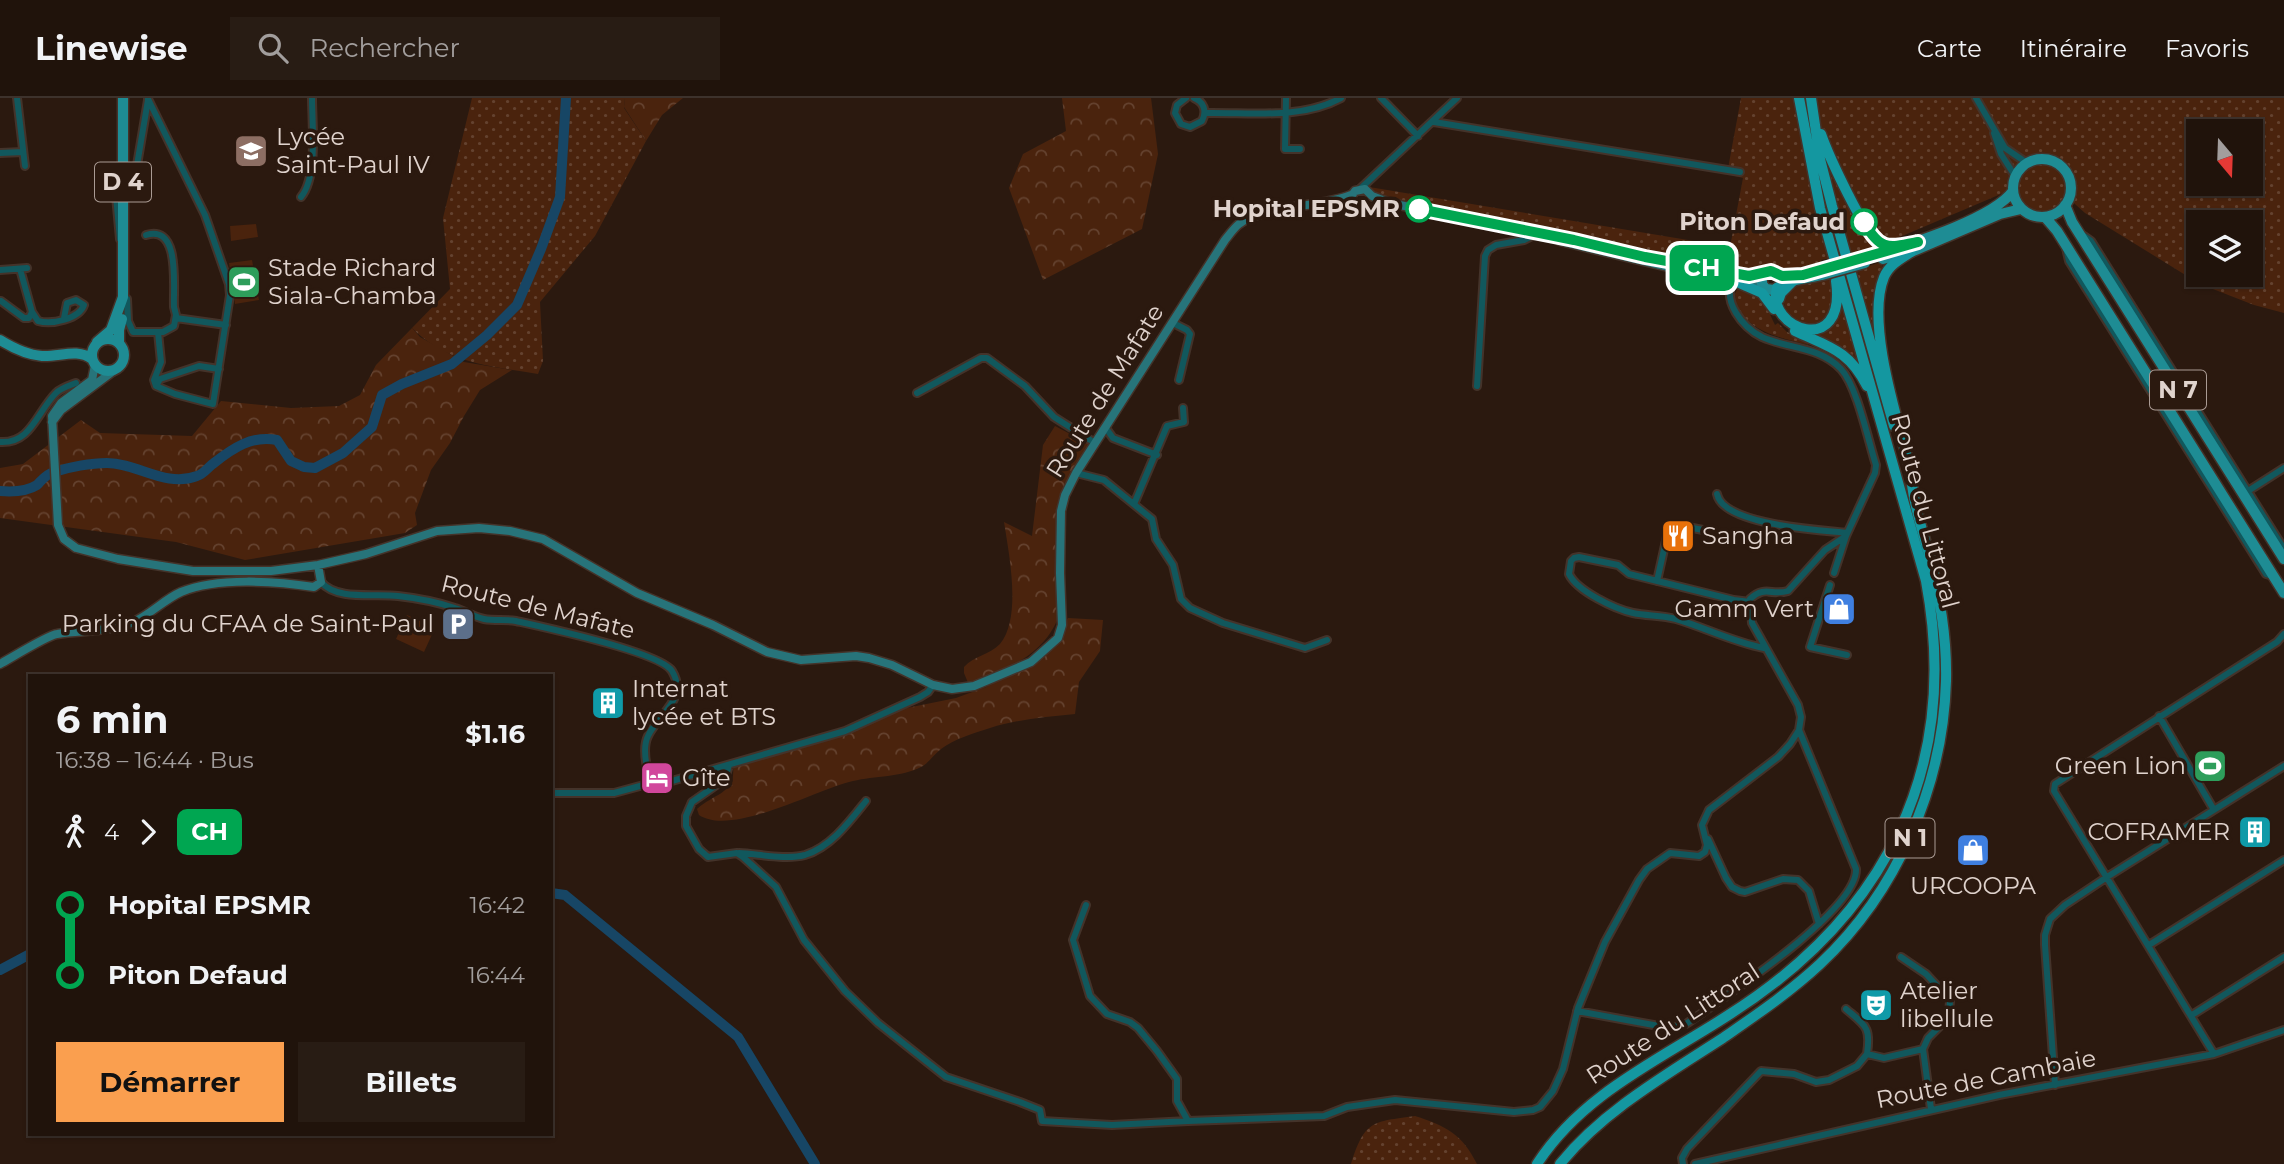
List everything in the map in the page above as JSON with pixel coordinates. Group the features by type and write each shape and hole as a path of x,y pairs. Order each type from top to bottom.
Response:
{"highway":[{"name":"Route du Littoral","path":"1537,1164 1564,1128 1594,1101 1781,978 1842,921 1872,881 1901,829 1926,752 1935,691 1935,659 1926,581 1830,248 1796,98"},
{"path":"1736,280 1762,293 1799,329 1816,329 1831,319 1837,298 1836,281 1808,179 1796,98"},
{"name":"Route du Littoral","path":"1560,1164 1580,1140 1611,1114 1786,993 1846,937 1882,889 1905,848 1923,803 1941,734 1946,651 1936,581 1832,206 1820,159 1811,102"},
{"path":"1811,102 1837,175 1872,256 1892,247 1918,242"},
{"path":"1911,252 1887,271 1879,297 1881,342 1911,472 1911,489"},
{"path":"1778,309 1781,293 1793,281"},
{"path":"1771,287 1778,309 1789,328 1832,346 1844,354 1866,382 1877,409"}],"main road":[{"name":"D 4","path":"96,344 111,330 119,311 124,285 125,98"},
{"path":"1918,242 2007,200 2015,176 2027,163 2050,160 2065,171 2071,188 2066,205 2058,212 2045,217 2028,214 2021,209 2012,191"},
{"name":"D 4","path":"119,343 118,330 127,299 124,182"},
{"path":"1390,203 1361,212 1353,208 1350,202 1351,195 1367,192 1390,203 1538,234 1576,247 1771,287 1872,256 1911,252 2000,214 2021,209"},
{"path":"1367,192 1373,202 1370,208"},
{"name":"Route de Mafate","path":"51,429 57,518 61,534 76,548 162,567 271,571 318,565 366,554 445,530 479,528 510,531 543,539 637,593 713,625 766,652 801,660 856,656 869,658 892,665 933,685 960,689 993,679 1031,662 1058,638 1062,630 1060,573 1065,495 1076,472 1225,240 1241,222 1300,205 1334,202 1351,195"},
{"name":"Route de Mafate","path":"1334,202 1353,208"},
{"name":"N 7","path":"2066,205 2081,235 2284,559"},
{"path":"2045,217 2066,246"},
{"name":"N 7","path":"2066,246 2284,593"},
{"path":"1736,280 1770,273 1789,276 1822,273"},
{"path":"1770,273 1780,278 1771,287"},
{"path":"1770,273 1761,280 1771,287"},
{"path":"51,429 61,410 116,369 124,354 119,343 108,338 69,354"},
{"path":"0,340 30,354 57,356 82,353 104,370 116,369"},
{"path":"51,429 55,410 79,383 94,378 96,344"},
{"path":"318,565 321,582"},
{"name":"Route de Mafate","path":"0,664 54,634 98,632 134,622 178,593 192,588 270,581 314,587 321,582"}],"street":[{"path":"17,98 25,166"},
{"path":"124,182 137,165 148,98"},
{"path":"148,98 215,238 230,295 213,404 175,394 157,381"},
{"path":"301,197 312,166 312,98"},
{"path":"1186,98 1180,101 1175,109 1176,118 1181,124 1194,126 1202,121 1205,113 1202,104 1194,98"},
{"path":"1286,98 1285,149 1300,149"},
{"path":"1205,113 1285,113 1317,109 1341,98"},
{"path":"1381,98 1418,136"},
{"path":"1367,192 1374,178 1457,98"},
{"path":"1976,98 2005,148 2027,163"},
{"path":"1990,121 1996,144 2015,176"},
{"path":"1434,122 1740,172"},
{"path":"0,153 23,152"},
{"path":"127,299 127,312 133,331 171,330 176,318 172,247 161,235 153,233 146,236"},
{"path":"1477,386 1485,256 1491,247 1519,242 1538,234"},
{"path":"2081,235 2091,241 2284,549"},
{"path":"2066,246 2069,261 2231,519 2266,574 2275,576"},
{"path":"0,270 24,269 32,312 41,323 54,323 64,318"},
{"path":"1736,280 1731,303 1744,323 1763,337 1819,354 1842,370 1850,385 1876,464 1872,481 1847,535 1834,573"},
{"path":"1,301 24,318 29,317 32,312"},
{"path":"176,318 226,325"},
{"path":"1172,323 1188,330 1190,334 1179,380"},
{"path":"157,381 161,362 158,332"},
{"path":"917,393 981,358 988,358 1025,386 1054,417 1095,443"},
{"path":"157,381 199,366 219,369"},
{"path":"0,442 13,442 24,437 55,394 64,387 79,383 93,387"},
{"path":"1134,504 1167,426 1184,422 1183,408"},
{"path":"1105,427 1113,438 1157,455"},
{"path":"2248,491 2284,467"},
{"path":"1076,472 1104,480 1152,519 1156,539 1173,565 1181,600 1191,608 1223,623 1305,648 1327,640"},
{"path":"1717,494 1718,501 1742,516 1764,520 1775,526 1847,535"},
{"path":"1657,581 1669,527 1677,525 1703,530"},
{"path":"737,853 776,887 804,940 845,991 878,1023 946,1077 1030,1106 1040,1112 1042,1121 1112,1125 1317,1116 1347,1107 1395,1100 1487,1110 1534,1110 1547,1101 1553,1091 1563,1069 1577,1011 1605,943 1639,880 1647,869 1670,853 1699,856 1705,852 1707,845 1702,825 1709,810 1778,757 1799,730 1801,717 1798,705 1752,623 1750,602 1757,593 1765,590 1784,593 1788,591 1825,550 1847,535"},
{"path":"1750,602 1629,574 1618,565 1579,556 1571,561 1570,578 1585,591 1626,611 1679,620 1764,648"},
{"name":"Route de Mafate","path":"321,582 329,589 339,592 422,600 454,607 482,619 513,621 621,646 668,666 675,678 677,692 675,699 649,734 646,743 651,783"},
{"path":"1830,584 1810,647 1847,655"},
{"path":"2214,1054 2054,791 2055,783 2281,641 2284,634"},
{"path":"920,697 922,681"},
{"path":"553,793 614,793 651,783 658,785 729,765 845,731 920,697 933,685"},
{"path":"2159,716 2214,810"},
{"path":"1577,1011 1670,1027 1686,1024 1772,965 1819,924 1854,881 1856,869 1799,730"},
{"path":"729,765 725,779 692,802 685,822 703,854 708,857 737,853 794,856 812,852 833,838 866,800"},
{"path":"2055,1085 2045,935 2054,914 2107,877 2284,766"},
{"path":"1702,825 1732,887 1745,892 1783,879 1798,880 1809,891 1819,924"},
{"path":"2149,945 2284,860"},
{"path":"1086,905 1073,940 1084,981 1094,1001 1107,1014 1130,1022 1157,1051 1177,1079 1177,1101 1188,1121"},
{"path":"1901,957 1926,974 1950,1000 1949,1017 1928,1038 1923,1049 1931,1110"},
{"path":"2192,1015 2284,957"},
{"path":"1683,1164 1682,1158 1687,1149 1761,1071 1794,1074 1816,1082 1829,1080 1857,1066 1867,1054 1870,1037 1867,1026 1846,1009"},
{"name":"Route de Cambaie","path":"1695,1164 1931,1110 2214,1054 2284,1030"},
{"path":"1867,1054 1884,1058 1923,1049"}],"green space":[{"path":"472,98 625,98 624,108 646,141 595,236 540,302 543,361 538,374 471,362 440,349 412,328 450,289 443,218"},
{"path":"625,98 683,98 662,115 646,141 624,107"},
{"path":"1062,98 1151,98 1158,154 1142,229 1043,280 1009,188 1023,154 1066,131"},
{"path":"1741,98 2284,98 2284,313 2254,305 2208,287 2263,287 2263,210 2186,210 2186,275 2085,213 2066,196 2053,211 2038,214 2024,206 2015,188 1874,248 1874,251 1844,260 1842,256 1821,260 1822,263 1784,270 1770,265 1755,272 1731,270 1542,227 1384,198 1369,187 1730,247 1743,178 1727,174"},
{"path":"256,224 258,237 231,241 230,226"},
{"name":"Stade Richard Siala-Chamba","path":"252,260 259,300 235,304 229,263"},
{"path":"1878,263 1882,265 1883,271 1878,354 1853,271"},
{"path":"1833,277 1836,294 1828,318 1812,327 1800,323 1788,313 1783,296 1790,287"},
{"path":"1738,288 1758,298 1765,305 1775,325 1778,323 1787,332 1810,341 1808,345 1763,331 1753,325 1745,318 1733,297"},
{"path":"1841,301 1862,368 1809,333 1835,320"},
{"path":"412,328 420,337 464,362 512,370 480,390 431,470 415,513 417,525 405,533 245,560 176,542 0,518 0,468 23,464 81,420 100,433 192,436 221,401 291,408 339,406 360,395 376,365"},
{"path":"1055,426 1089,444 1062,497 1060,613 1045,640 1035,650 1011,666 969,685 964,667 996,648 1007,633 1011,618 1012,585 1004,522 1032,536 1043,445"},
{"path":"407,615 435,628 424,652 396,639"},
{"path":"1068,618 1103,620 1100,651 1079,682 1075,714 1022,720 984,730 946,745 924,765 913,770 853,781 753,816 714,820 699,815 697,809 728,788 733,766 839,736 897,710 956,698 986,687 1021,667 1059,635"},
{"path":"1415,1116 1452,1132 1465,1145 1477,1164 1351,1164 1361,1139 1372,1126"}],"waterway":[{"path":"0,491 28,489 51,473 101,463 118,464 163,477 185,479 202,474 236,448 259,439 277,440 291,461 304,467 315,468 343,453 372,427 382,395 452,364 517,305 560,197 566,98"},
{"path":"553,893 565,895 738,1037 815,1164"},
{"path":"0,970 28,955"}],"bus line":[{"name":"CH","path":"1419,209 1749,276 1771,271 1782,276 1803,275 1918,242 1892,247 1883,245 1878,243 1864,222"}],"place":[{"name":"Lycée Saint-Paul IV","path":"251,151"},
{"name":"Hopital EPSMR","path":"1419,209"},
{"name":"Piton Defaud","path":"1864,222"},
{"name":"Stade Richard Siala-Chamba","path":"244,282"},
{"name":"Sangha","path":"1678,536"},
{"name":"Gamm Vert","path":"1839,609"},
{"name":"Parking du CFAA de Saint-Paul","path":"458,624"},
{"name":"Internat lycée et BTS","path":"608,703"},
{"name":"Green Lion","path":"2210,766"},
{"name":"Gîte","path":"657,778"},
{"name":"COFRAMER","path":"2255,832"},
{"name":"URCOOPA","path":"1973,850"},
{"name":"Atelier libellule","path":"1876,1005"}]}
